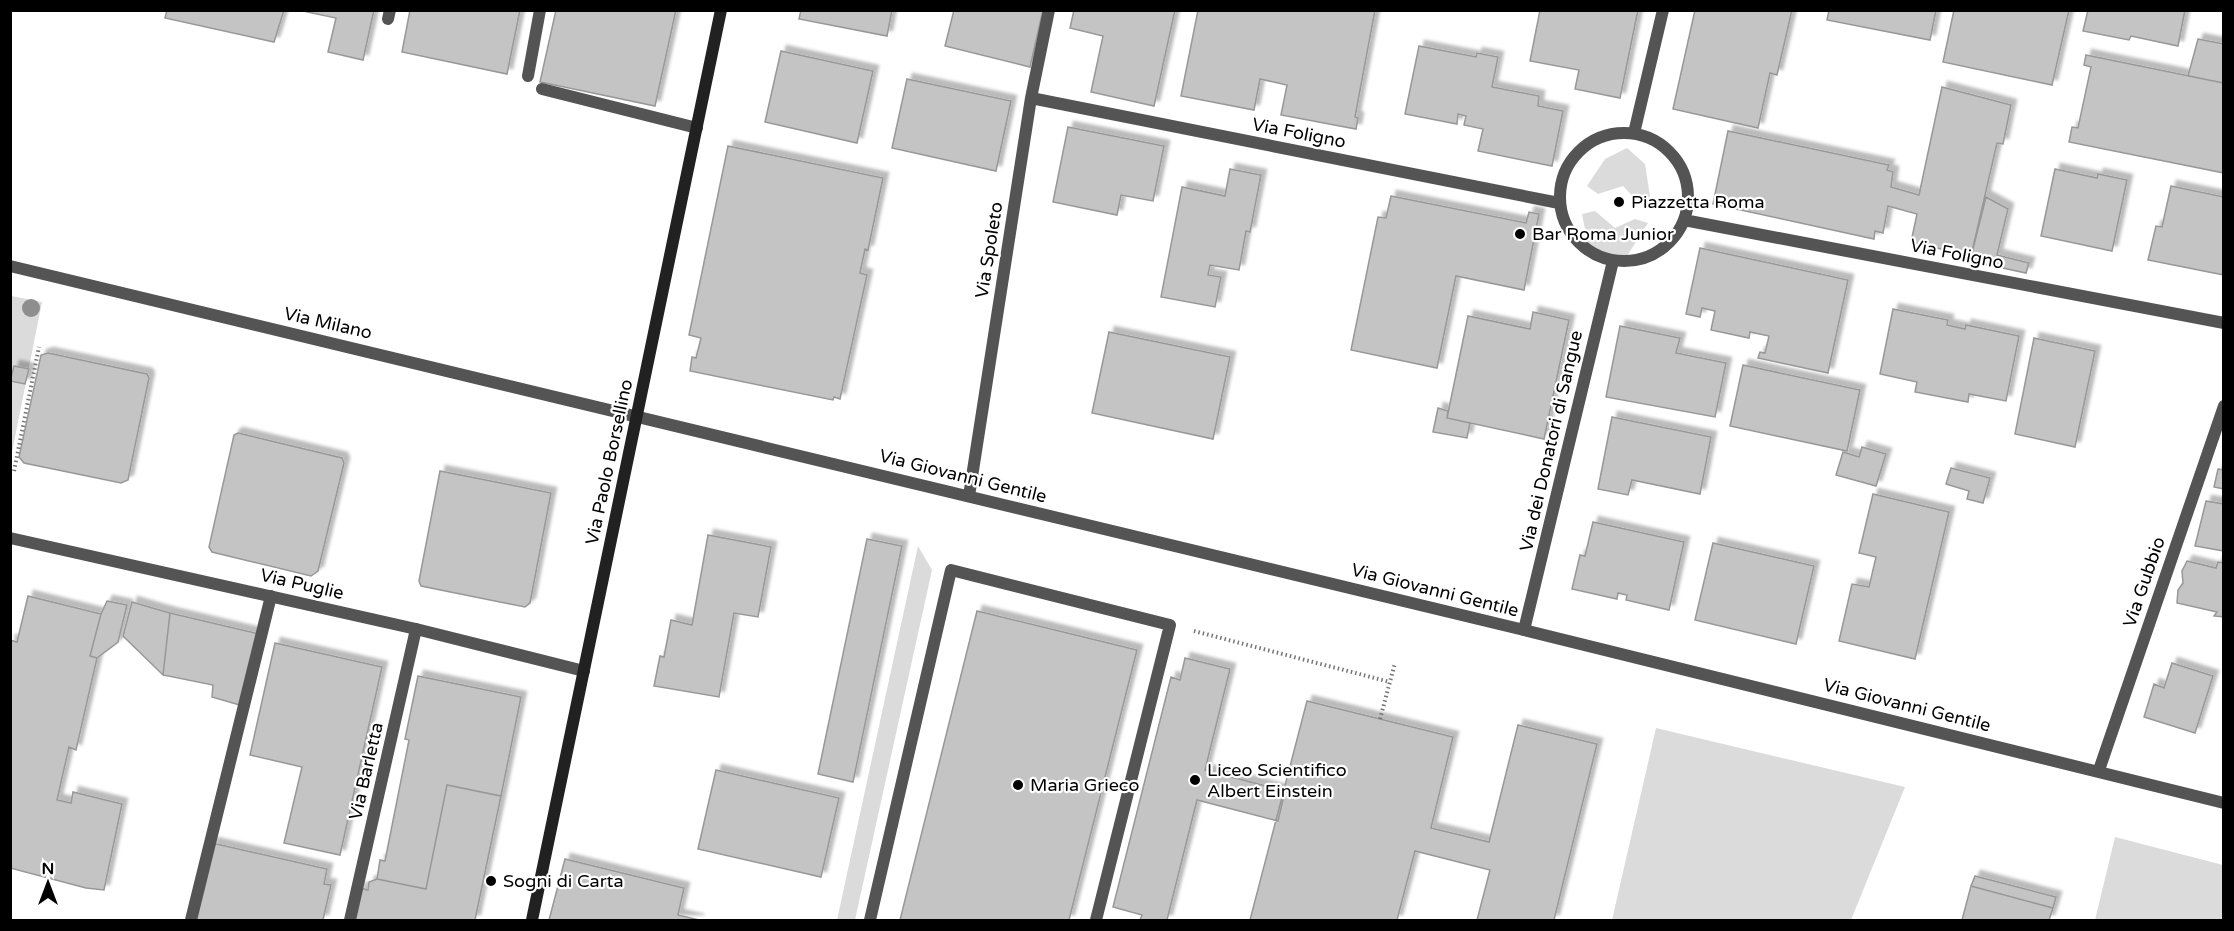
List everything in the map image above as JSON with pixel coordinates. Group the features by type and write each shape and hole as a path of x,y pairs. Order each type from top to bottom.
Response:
{"main road":[{"name":"Via Paolo Borsellino","path":"532,921 721,10"}],"street":[{"path":"528,76 540,10"},
{"name":"Via Spoleto","path":"969,496 1031,98 1049,10"},
{"path":"1634,133 1663,10"},
{"path":"542,89 697,128"},
{"name":"Via Foligno","path":"1031,98 1559,203"},
{"path":"1614,133 1634,133 1660,144 1680,164 1687,182 1689,201 1684,220 1673,239 1656,253 1635,261 1613,261 1593,254 1576,241 1565,224 1559,203 1563,174 1579,150 1595,139 1614,133"},
{"name":"Via Foligno","path":"1684,220 2223,323"},
{"name":"Via dei Donatori di Sangue","path":"1524,630 1613,261"},
{"name":"Via Milano","path":"10,266 637,416"},
{"name":"Via Gubbio","path":"2099,770 2223,406"},
{"name":"Via Giovanni Gentile","path":"637,416 2099,770 2223,803"},
{"name":"Via Puglie","path":"10,538 416,629 584,671"},
{"path":"870,921 951,570 1170,625 1096,921"},
{"path":"191,921 271,596"},
{"name":"Via Barletta","path":"350,921 416,629"}],"path":[{"path":"13,467 39,346"},
{"path":"1221,638 1390,682"},
{"path":"1380,719 1395,663"}],"shaded area":[{"path":"1627,148 1645,164 1651,203 1638,202 1623,186 1598,194 1587,186 1605,159"},
{"path":"1595,211 1615,228 1635,219 1648,223 1627,256 1604,264 1588,245 1582,214"},
{"path":"11,296 42,302 11,457"},
{"path":"918,546 932,570 855,920 837,920"},
{"path":"1656,728 1905,787 1851,920 1612,920"},
{"path":"2115,837 2223,865 2223,920 2095,920"}],"building":[{"path":"167,10 284,10 274,42 165,18"},
{"path":"298,10 374,10 363,60 328,52 336,18"},
{"path":"410,10 520,10 507,74 402,52"},
{"path":"556,10 676,10 655,106 540,82"},
{"path":"801,10 892,10 887,36 799,19"},
{"path":"954,10 1043,10 1030,67 945,46"},
{"path":"1074,10 1175,10 1154,106 1091,92 1103,36 1070,28"},
{"path":"1198,10 1375,10 1355,117 1358,118 1356,129 1281,115 1287,85 1260,79 1254,110 1181,96"},
{"path":"1540,10 1638,10 1620,98 1575,89 1579,70 1530,61"},
{"path":"1695,10 1792,10 1777,75 1770,73 1758,128 1673,109"},
{"path":"1829,10 1936,10 1930,40 1827,20"},
{"path":"1954,10 2069,10 2052,85 1943,62"},
{"path":"2088,10 2185,10 2178,46 2131,36 2129,40 2083,31"},
{"path":"2198,39 2224,44 2224,83 2188,76"},
{"path":"1419,46 1476,57 1477,53 1498,57 1492,87 1539,96 1538,106 1563,111 1552,166 1478,151 1483,129 1464,125 1466,116 1458,114 1457,124 1405,114"},
{"path":"781,51 873,71 857,143 765,122"},
{"path":"2086,55 2224,83 2224,173 2069,142 2072,127 2078,128 2091,67 2084,65"},
{"path":"907,79 1011,101 996,171 892,148"},
{"path":"1942,87 2011,105 2003,144 1997,143 1971,256 1911,242 1917,214 1888,206 1883,233 1875,231 1874,239 1713,204 1728,131 1889,165 1887,170 1893,172 1891,187 1919,195"},
{"path":"1068,127 1164,146 1153,201 1121,195 1117,215 1053,202"},
{"path":"728,146 883,178 868,250 865,249 860,273 867,275 840,399 834,397 833,400 690,371 692,357 696,358 701,338 689,335"},
{"path":"1230,169 1261,175 1250,232 1246,231 1239,270 1210,265 1208,275 1221,277 1215,307 1161,297 1182,187 1225,196"},
{"path":"2055,169 2097,178 2098,174 2127,180 2112,251 2041,236"},
{"path":"2171,186 2224,197 2224,275 2148,260 2156,226 2162,227"},
{"path":"1391,196 1526,223 1529,212 1539,214 1524,290 1456,276 1437,368 1351,350 1378,217 1386,218"},
{"path":"1986,197 2008,209 1997,255 2029,263 2026,273 1970,261"},
{"path":"1700,248 1848,280 1828,373 1758,358 1760,352 1765,353 1769,336 1750,332 1749,338 1711,330 1715,311 1702,308 1700,317 1686,314"},
{"path":"1893,309 1948,320 1947,325 1965,329 1966,325 2019,336 2006,401 1969,394 1968,402 1915,392 1917,382 1880,374"},
{"path":"1533,312 1569,320 1544,439 1447,418 1468,316 1530,329"},
{"path":"1620,326 1680,338 1676,353 1726,363 1715,417 1606,397"},
{"path":"1109,332 1230,357 1213,439 1092,413"},
{"path":"2034,338 2095,351 2075,447 2015,434"},
{"path":"48,353 147,374 149,378 128,480 121,483 24,463 19,457 41,355"},
{"path":"1743,365 1860,390 1847,451 1730,426"},
{"path":"14,366 29,369 25,384 10,381"},
{"path":"1438,408 1448,411 1447,418 1470,423 1467,438 1433,432"},
{"path":"1612,417 1711,437 1700,494 1632,480 1628,495 1598,489"},
{"path":"238,433 342,458 344,463 318,571 311,576 212,552 209,547 234,435"},
{"path":"1862,447 1886,454 1876,486 1836,475 1843,452 1859,457"},
{"path":"1951,468 1990,478 1983,503 1967,499 1969,491 1946,484"},
{"path":"2218,469 2224,470 2224,489 2214,487"},
{"path":"440,471 551,493 530,603 525,607 421,586 419,581"},
{"path":"1873,494 1949,512 1915,659 1839,641 1852,584 1869,587 1876,557 1859,553"},
{"path":"2206,501 2224,504 2224,551 2195,546"},
{"path":"1593,522 1684,542 1669,610 1626,600 1627,595 1618,593 1617,599 1572,589 1580,555 1585,556"},
{"path":"708,535 771,547 758,617 734,613 719,697 654,686 660,656 664,657 671,620 692,625"},
{"path":"867,539 902,546 853,782 818,774"},
{"path":"1713,543 1814,566 1796,644 1695,620"},
{"path":"2187,561 2216,568 2218,562 2224,563 2224,617 2214,616 2217,612 2177,603 2178,590 2183,583 2182,571"},
{"path":"28,596 101,614 90,656 97,658 76,750 69,747 57,800 71,803 73,792 122,804 104,890 86,888 10,868 10,640 17,642"},
{"path":"107,601 127,605 118,642 97,658 90,656 101,614"},
{"path":"132,602 170,613 163,675 123,636"},
{"name":"Maria Grieco","path":"977,611 1137,650 1069,920 900,920"},
{"path":"170,613 259,634 243,706 212,697 213,685 163,675"},
{"path":"275,643 382,667 340,855 284,843 302,767 250,755"},
{"name":"Liceo Scientifico Albert Einstein","path":"1185,658 1230,669 1205,770 1285,791 1278,821 1197,800 1167,920 1140,920 1142,915 1113,907 1171,677 1180,680"},
{"path":"2172,663 2213,676 2195,733 2144,717 2154,684 2164,688"},
{"path":"418,676 521,697 501,796 447,785 426,889 377,879 380,860 385,861 409,740 405,739"},
{"path":"1307,701 1453,737 1431,828 1489,842 1518,725 1597,744 1554,920 1477,920 1490,870 1415,851 1397,920 1250,920"},
{"path":"716,770 839,798 821,877 698,849"},
{"path":"447,785 501,796 475,920 353,920 360,888 368,890 369,882 377,879 426,889"},
{"path":"212,843 327,869 324,884 331,885 323,920 194,920"},
{"path":"565,859 684,888 678,915 699,920 549,920"},
{"path":"1975,876 2056,897 2053,908 1971,886"},
{"path":"1971,886 2053,908 2049,920 1962,920"}],"place":[{"name":"Piazzetta Roma","path":"1619,202"},
{"name":"Bar Roma Junior","path":"1520,234"},
{"name":"Liceo Scientifico Albert Einstein","path":"1195,780"},
{"name":"Maria Grieco","path":"1018,785"},
{"name":"Sogni di Carta","path":"491,881"}]}
